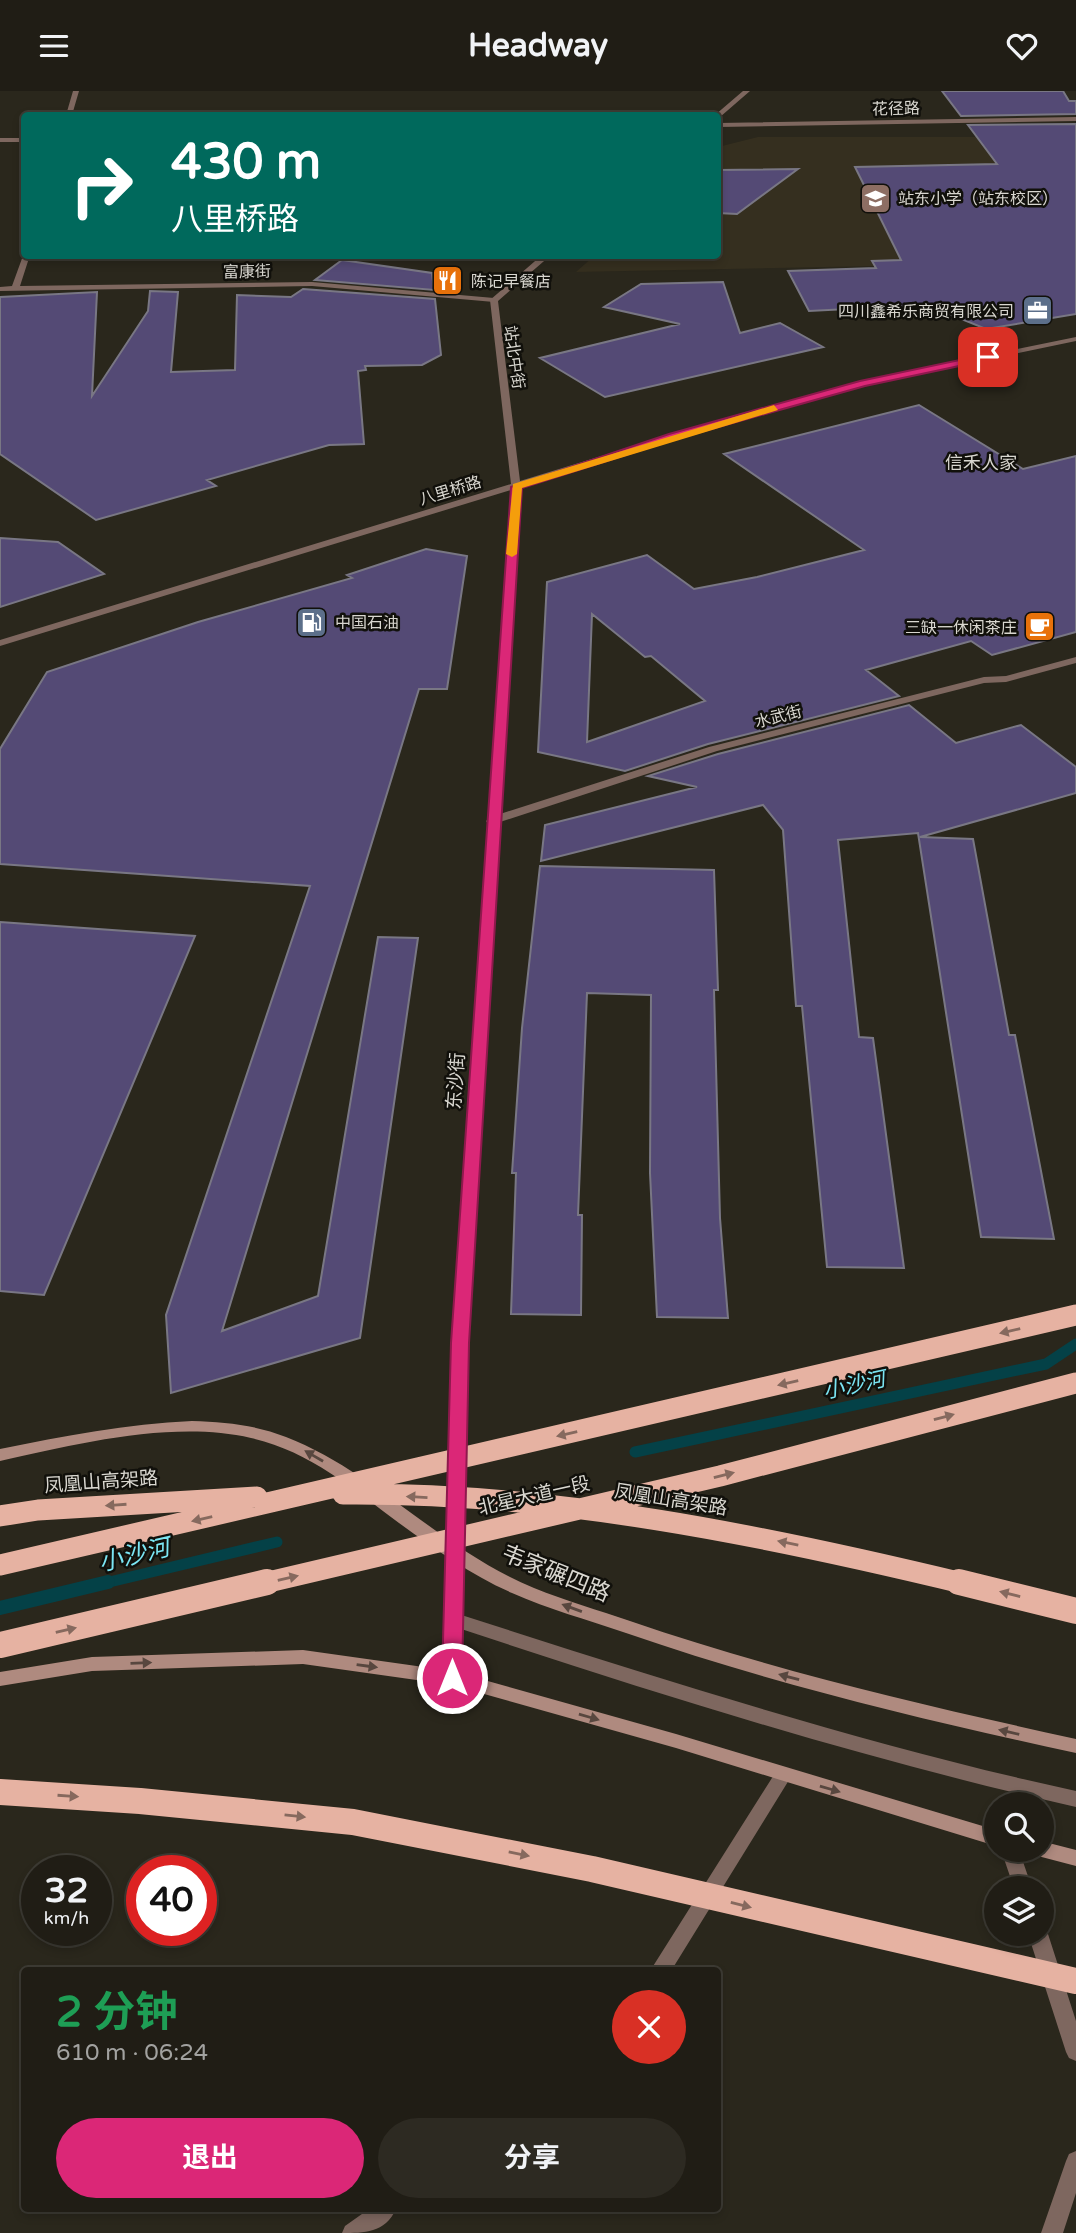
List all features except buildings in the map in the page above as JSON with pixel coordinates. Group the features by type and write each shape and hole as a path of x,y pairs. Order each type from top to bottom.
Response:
{"highway":[{"path":"0,1565 1076,1315"},
{"name":"北星大道一段","path":"0,1645 720,1476 1076,1383"},
{"name":"凤凰山高架路","path":"0,1515 196,1499 364,1494 520,1503 789,1542 1076,1611"},
{"path":"0,1792 140,1801 353,1822 592,1869 1076,1982"}],"main road":[{"name":"韦家碾四路","path":"0,1455 119,1433 204,1427 248,1431 292,1444 333,1467 453,1553 519,1589 680,1647 892,1705 1076,1747"},
{"path":"0,1679 92,1664 303,1657 452,1678 676,1741 783,1776 984,1835"},
{"path":"1054,1852 1076,1858"}],"street":[{"path":"70,112 76,91"},
{"path":"721,113 747,91"},
{"name":"花径路","path":"721,125 1076,119"},
{"path":"0,140 21,140"},
{"path":"15,288 25,259"},
{"name":"站北中街","path":"516,487 494,300 543,259"},
{"name":"富康街","path":"0,289 312,284 494,300"},
{"name":"八里桥路","path":"0,643 673,437 863,383 1076,339"},
{"name":"东沙街","path":"452,1678 460,1343 492,821 516,487"},
{"name":"水武街","path":"492,821 713,749 984,680 1006,679 1076,660"},
{"path":"452,1619 658,1687 987,1780 1076,1799"},
{"path":"663,1967 783,1776"},
{"path":"1042,1946 1076,2052"},
{"path":"1052,2233 1076,2161"},
{"path":"354,2233 381,2212"}],"shaded area":[{"name":"站东小学（站东校区）","path":"758,137 980,137 1076,250 1076,262 576,272 591,259 721,259 721,146"}],"waterway":[{"name":"小沙河","path":"635,1452 1046,1364 1076,1344"},
{"name":"小沙河","path":"101,1584 277,1542"},
{"name":"小沙河","path":"0,1608 108,1582"}],"slow traffic":[{"path":"512,554 516,487 774,408"}],"place":[{"name":"站东小学（站东校区）","path":"875,198"},
{"name":"陈记早餐店","path":"448,281"},
{"name":"四川鑫希乐商贸有限公司","path":"1037,311"},
{"name":"中国石油","path":"312,622"},
{"name":"三缺一休闲茶庄","path":"1040,627"}],"district":[{"name":"信禾人家","path":"981,463"}],"route":[{"path":"452,1678 460,1343 492,821 516,487 673,437 863,383 988,357"}]}
